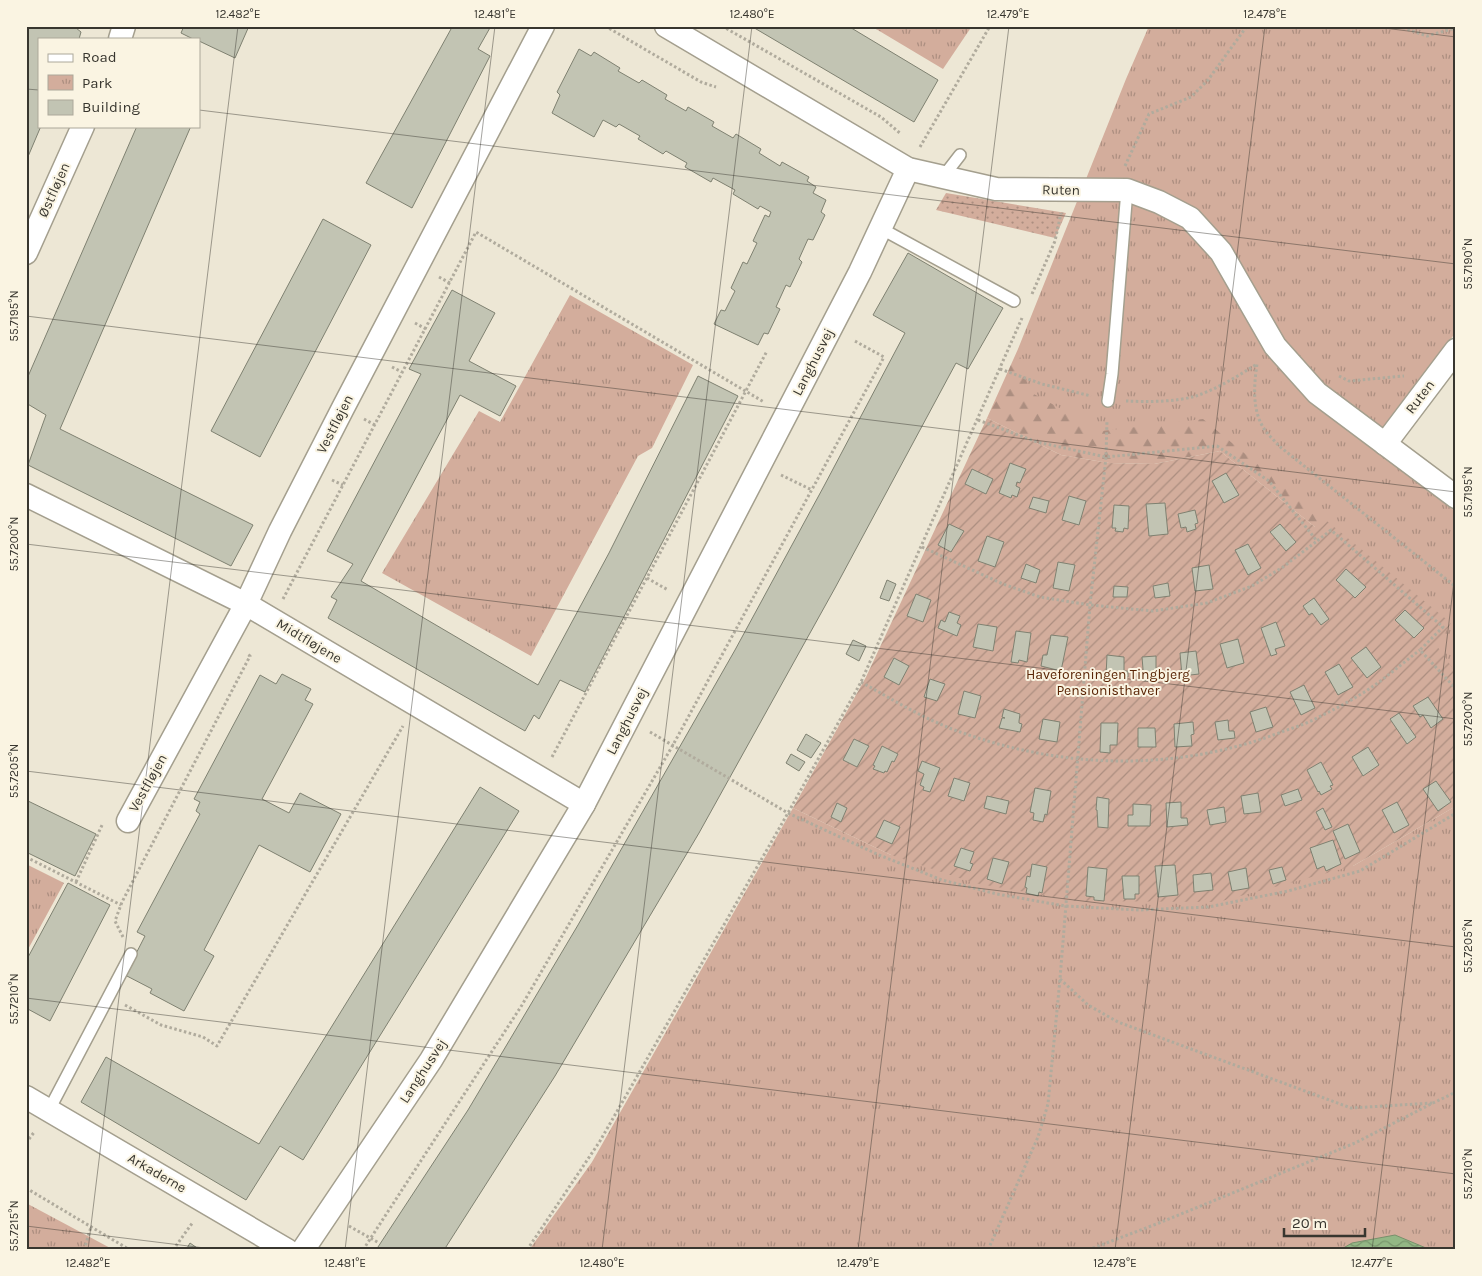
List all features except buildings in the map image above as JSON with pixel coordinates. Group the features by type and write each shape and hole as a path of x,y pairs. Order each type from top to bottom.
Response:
{"street":[{"path":"120,38 124,26"},
{"name":"Vestfløjen","path":"128,821 246,604 280,531 543,26"},
{"name":"Ruten","path":"666,26 908,168 996,189 1067,191 1125,180 1159,202 1190,218 1221,252 1275,346 1317,393 1456,497"},
{"name":"Østfløjen","path":"26,253 81,128"},
{"name":"Langhusvej","path":"304,1250 431,1060 584,804 831,327 908,168"},
{"name":"Ruten","path":"1385,444 1456,350"},
{"name":"Midtfløjene","path":"26,495 246,604 584,804"},
{"name":"Arkaderne","path":"26,1097 287,1250"}],"lane":[{"path":"943,176 960,155"},
{"path":"1108,401 1112,374 1125,180"},
{"path":"880,228 1014,301"},
{"path":"49,1110 131,954"}],"path":[{"path":"722,26 881,117 904,136"},
{"path":"920,148 990,26"},
{"path":"1125,180 1149,114 1191,97 1208,80 1247,26"},
{"path":"1398,26 1427,36 1452,29 1454,26"},
{"path":"912,142 920,148 960,155"},
{"path":"1030,299 1055,241 1067,191"},
{"path":"272,619 476,232 786,415"},
{"path":"527,1250 600,1141 861,682 1023,315"},
{"path":"362,1250 522,1005 672,745 884,357 831,327"},
{"path":"540,778 767,351"},
{"path":"1000,369 1042,384 1108,401 1152,402 1195,396 1231,380 1257,364 1254,383 1256,408 1263,427 1279,446 1456,587"},
{"path":"1332,372 1349,381 1439,372"},
{"path":"988,1250 1038,1137 1048,1104 1090,605 1106,457 1108,401"},
{"path":"978,420 1037,442 1106,457 1217,446 1269,481 1316,541"},
{"path":"760,464 812,490"},
{"path":"861,682 912,710 965,734 1020,751 1078,760 1139,762 1200,756 1260,741 1317,718 1363,692 1420,650 1443,627 1331,530 1283,567 1252,586 1207,603 1154,611 1090,605 1040,597 1003,584 922,547"},
{"path":"115,921 121,905 250,656 226,641"},
{"path":"1420,650 1456,689"},
{"path":"109,996 161,1024 203,1037 217,1046 416,704"},
{"path":"628,719 788,813 879,855 942,880 997,894 1065,906 1139,910 1208,907 1288,890 1360,871 1456,813"},
{"path":"76,882 108,811 128,821"},
{"path":"26,857 121,905"},
{"path":"1060,979 1088,1005 1118,1022 1351,1108 1433,1102"},
{"path":"1088,1250 1159,1224 1355,1143 1456,1092"},
{"path":"26,1188 130,1250"},
{"path":"329,1214 379,1243"},
{"path":"84,1250 91,1226"},
{"path":"173,1250 186,1234"}],"green space":[{"path":"871,26 972,26 943,69"},
{"path":"1149,26 1456,26 1456,332 1371,446 1456,512 1456,673 1437,646 1450,623 1203,419 1102,431 1030,392 1018,349"},
{"path":"946,193 1066,213 1055,238 936,210"},
{"path":"570,295 693,365 652,448 638,456 531,656 382,573 479,411 500,422"},
{"path":"1030,342 1205,401 1456,604 1456,683 1315,527 1220,451 1154,464 1109,463 1061,455 987,418 1018,349"},
{"name":"Haveforeningen Tingbjerg Pensionisthaver","path":"987,418 1061,455 1109,463 1154,464 1220,451 1315,527 1327,521 1451,623 1437,646 1456,673 1456,806 1353,866 1218,902 1077,901 974,883 891,855 793,808 866,677"},
{"path":"1456,806 1456,1250 529,1250 592,1162 793,808 891,855 1353,866"},
{"path":"26,864 64,883 26,953"},
{"path":"26,1203 114,1250 26,1250"}],"water":[{"path":"1395,1235 1427,1250 1340,1250 1352,1243"}]}
